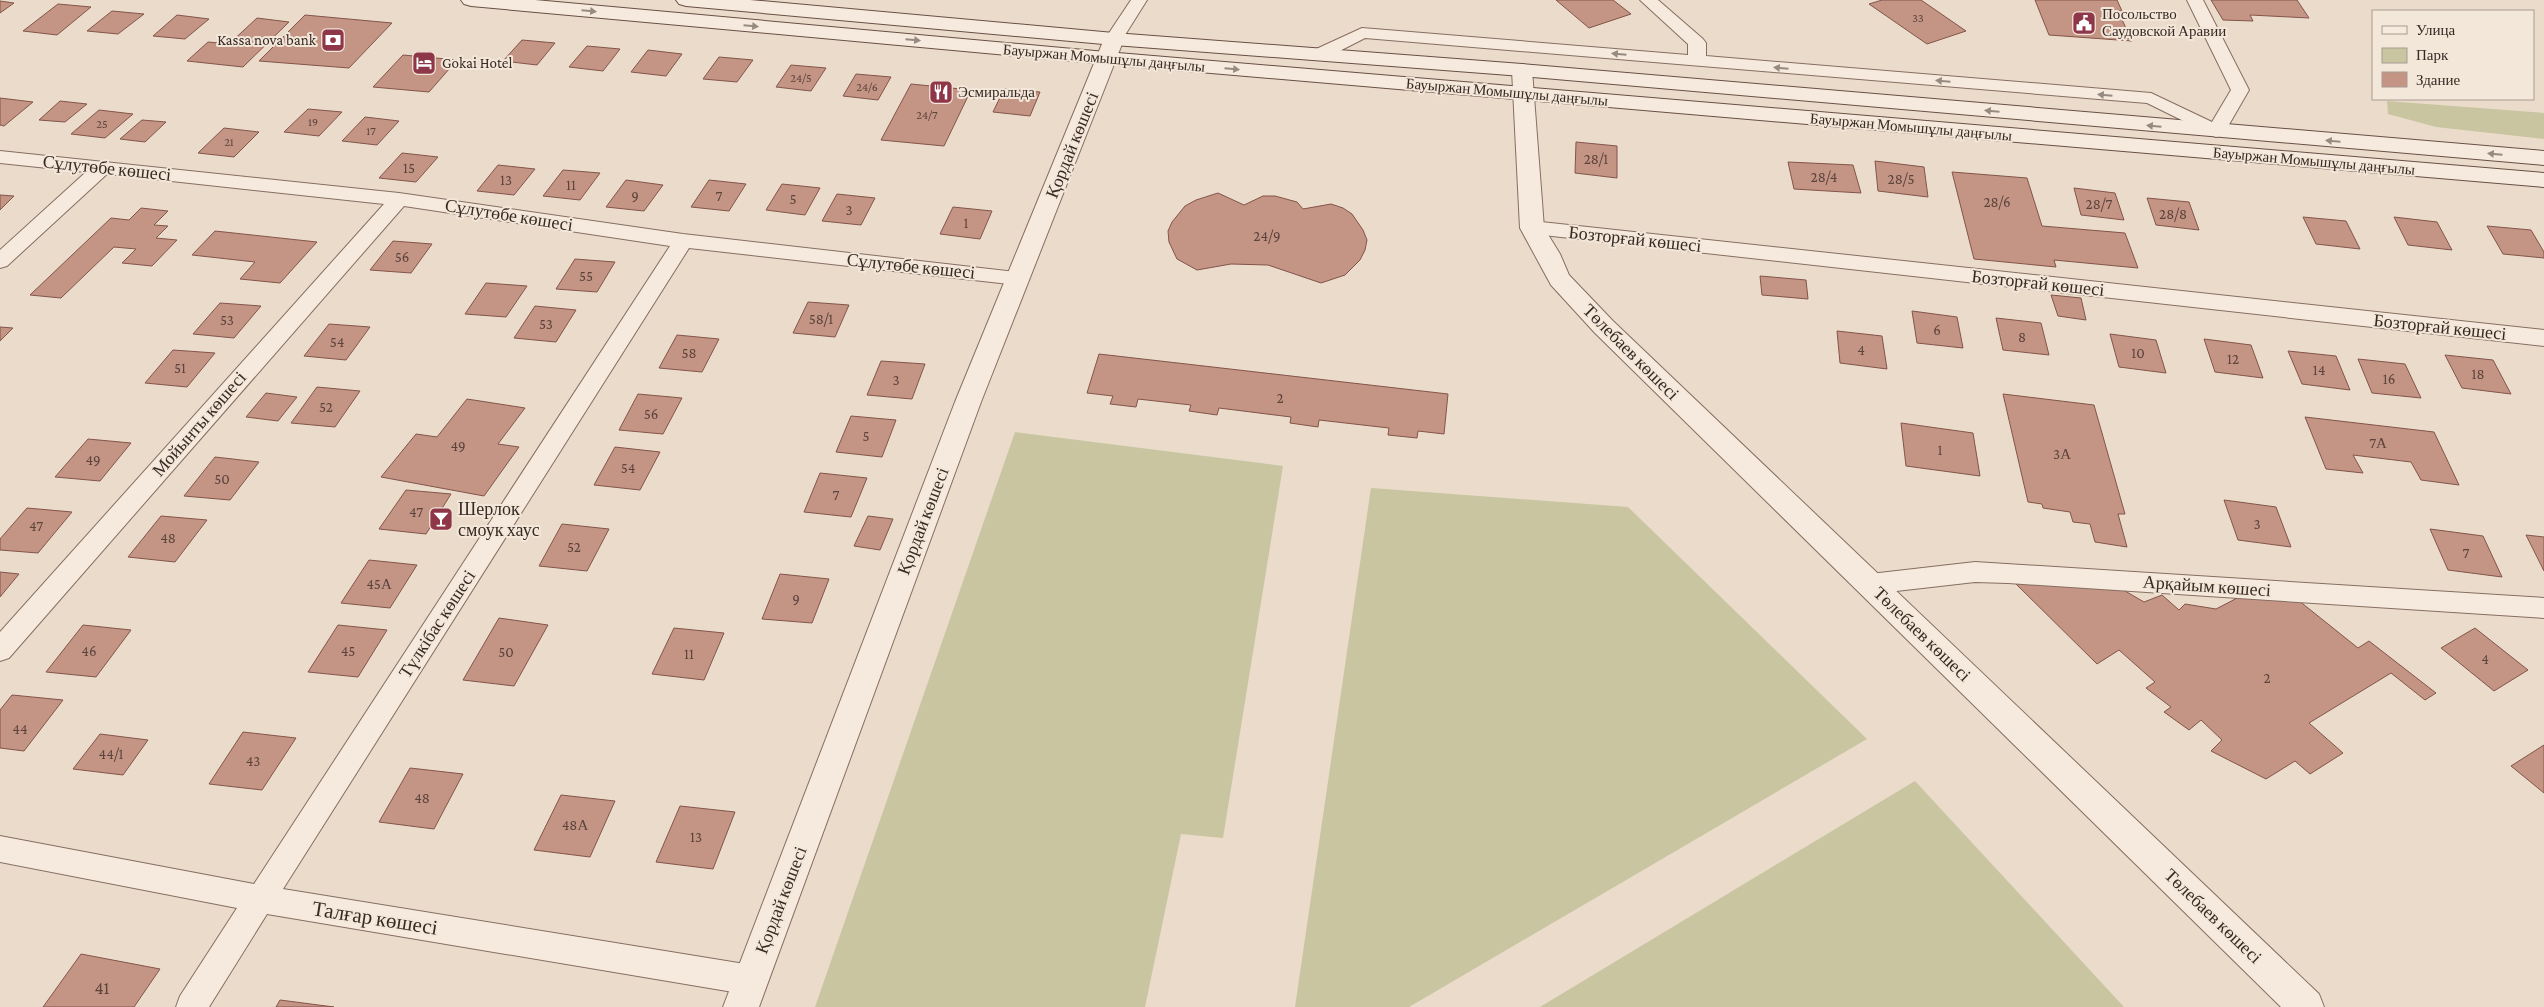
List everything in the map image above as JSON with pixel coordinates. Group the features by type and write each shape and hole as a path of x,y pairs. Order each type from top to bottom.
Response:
{"main road":[{"name":"Бауыржан Момышұлы даңғылы","path":"471,0 1110,48 1320,54 2544,158"},
{"name":"Бауыржан Момышұлы даңғылы","path":"686,0 1523,94 2544,180"},
{"name":"Қордай көшесі","path":"741,1007 961,421 1110,48"},
{"path":"1522,70 1532,228"},
{"name":"Төлебаев көшесі","path":"1532,228 1548,254 1559,279 1604,327 2306,1007"}],"street":[{"path":"1110,48 1139,0"},
{"path":"1648,0 1696,43 1697,61"},
{"path":"1320,54 1362,33 2151,98 2216,131 2240,90 2195,0"},
{"name":"Сұлутөбе көшесі","path":"0,157 399,199 683,241 1018,278"},
{"path":"0,261 102,168"},
{"name":"Мойынты көшесі","path":"0,650 399,199"},
{"name":"Бозторғай көшесі","path":"1532,228 2544,338"},
{"name":"Түлкібас көшесі","path":"191,1007 683,241"},
{"name":"Арқайым көшесі","path":"1870,584 1975,572 1991,572 2544,608"},
{"name":"Талғар көшесі","path":"0,849 261,899 751,980"}],"green space":[{"path":"2387,101 2544,113 2544,139 2436,127 2388,114"},
{"path":"1015,432 1283,466 1223,838 1181,834 1145,1007 815,1007"},
{"path":"1371,488 1628,507 1867,739 1409,1007 1295,1007"},
{"path":"1915,781 2124,1007 1540,1007"}],"building":[{"path":"1556,0 1613,0 1631,14 1589,28"},
{"path":"1882,0 1921,0 1966,31 1927,44 1869,4"},
{"name":"Посольство Саудовской Аравии","path":"2035,0 2117,0 2122,11 2118,11 2132,41 2049,35"},
{"path":"2211,0 2297,0 2309,18 2250,15 2253,21 2223,20"},
{"path":"0,1 14,3 0,13"},
{"path":"58,4 91,7 57,35 23,31"},
{"path":"112,11 144,14 118,34 87,31"},
{"path":"177,15 209,19 185,39 153,36"},
{"path":"305,15 392,23 349,68 259,61"},
{"path":"257,18 289,22 243,67 187,61 208,42 229,44"},
{"path":"522,40 555,43 537,65 503,61"},
{"path":"587,46 620,49 603,71 569,67"},
{"path":"648,50 682,54 666,76 631,72"},
{"path":"403,55 457,60 429,92 373,87"},
{"path":"719,57 753,60 737,82 703,79"},
{"path":"791,65 826,68 811,91 776,87"},
{"path":"856,74 891,77 878,100 843,96"},
{"path":"911,84 971,90 944,146 881,140"},
{"path":"1004,89 1040,92 1030,116 993,112"},
{"path":"0,98 33,102 4,126 0,125"},
{"path":"60,101 87,104 65,122 39,120"},
{"path":"308,109 342,112 319,136 284,132"},
{"path":"99,110 133,114 105,138 71,134"},
{"path":"365,117 399,121 377,145 342,141"},
{"path":"142,120 166,122 145,142 120,139"},
{"path":"224,128 259,132 234,157 198,153"},
{"path":"1576,142 1617,146 1617,178 1575,173"},
{"path":"402,153 438,157 416,182 379,178"},
{"path":"1875,161 1924,167 1928,197 1878,191"},
{"path":"1788,162 1853,165 1861,193 1794,189"},
{"path":"498,165 535,169 514,195 477,191"},
{"path":"563,170 600,173 580,200 543,196"},
{"path":"1952,172 2027,178 2042,226 2125,233 2138,268 2054,260 2056,267 1974,259"},
{"path":"626,180 663,185 644,211 606,207"},
{"path":"709,180 746,184 729,211 691,207"},
{"path":"782,184 820,188 805,215 766,210"},
{"path":"2074,188 2115,193 2124,220 2081,215"},
{"path":"1218,193 1244,205 1263,196 1275,196 1297,202 1303,209 1331,204 1343,208 1352,214 1363,230 1367,240 1365,250 1360,260 1345,275 1321,283 1268,265 1231,264 1197,270 1177,259 1169,242 1168,231 1172,222 1185,206 1196,200"},
{"path":"837,194 875,198 861,225 822,221"},
{"path":"0,195 14,196 0,210"},
{"path":"2147,198 2189,202 2199,230 2156,225"},
{"path":"953,207 992,211 980,239 940,234"},
{"path":"141,208 168,211 154,225 168,226 156,238 177,240 152,266 122,263 136,249 114,247 61,298 30,295 111,218 129,220"},
{"path":"2303,217 2346,221 2360,249 2316,244"},
{"path":"2394,217 2437,222 2452,250 2408,245"},
{"path":"2487,226 2531,230 2544,252 2544,258 2503,254"},
{"path":"215,231 317,242 280,283 240,279 255,262 192,255"},
{"path":"393,241 432,244 411,273 370,270"},
{"path":"575,259 615,262 597,292 556,289"},
{"path":"1760,276 1806,280 1808,299 1762,295"},
{"path":"486,283 527,286 506,317 465,314"},
{"path":"2051,295 2081,298 2086,320 2058,316"},
{"path":"808,302 849,305 835,337 793,333"},
{"path":"220,303 261,306 234,338 193,334"},
{"path":"535,306 576,310 556,342 514,338"},
{"path":"1912,311 1957,317 1963,348 1917,343"},
{"path":"1996,318 2041,323 2049,355 2003,350"},
{"path":"329,324 370,327 346,360 304,356"},
{"path":"0,327 13,328 0,341"},
{"path":"1837,331 1882,336 1887,369 1840,363"},
{"path":"2110,334 2156,340 2166,373 2119,367"},
{"path":"677,335 719,339 702,372 659,368"},
{"path":"2204,339 2251,345 2263,378 2215,372"},
{"path":"173,350 215,353 187,387 145,383"},
{"path":"2288,351 2336,356 2350,390 2302,384"},
{"path":"1099,354 1448,394 1444,434 1418,431 1417,438 1388,435 1389,428 1319,420 1318,427 1290,423 1291,417 1219,408 1217,415 1189,411 1191,405 1138,399 1136,407 1110,404 1113,396 1087,393"},
{"path":"2445,355 2493,360 2511,394 2462,388"},
{"path":"2358,359 2405,364 2421,398 2372,393"},
{"path":"881,361 925,364 912,399 867,395"},
{"path":"317,387 360,391 335,427 291,423"},
{"path":"266,393 297,397 278,421 246,417"},
{"path":"638,394 682,398 663,434 619,430"},
{"path":"2003,394 2094,405 2125,514 2118,514 2127,547 2095,542 2090,524 2073,522 2070,512 2043,508 2042,504 2028,502"},
{"path":"467,399 525,408 498,444 519,447 484,496 381,477 416,434 437,437"},
{"path":"851,416 896,420 882,457 836,452"},
{"path":"2305,417 2434,432 2459,485 2421,480 2411,462 2353,455 2363,473 2326,469"},
{"path":"1901,423 1973,433 1980,476 1906,466"},
{"path":"88,439 131,443 100,481 55,477"},
{"path":"615,447 660,452 640,490 594,485"},
{"path":"215,457 259,462 230,500 184,496"},
{"path":"820,473 867,478 851,517 804,512"},
{"path":"406,490 451,494 426,534 379,529"},
{"path":"2224,500 2276,507 2291,547 2238,540"},
{"path":"27,508 72,512 38,553 0,550 0,539"},
{"path":"161,516 207,520 175,562 128,557"},
{"path":"868,516 893,519 880,550 854,546"},
{"path":"562,524 609,529 587,571 539,566"},
{"path":"2430,529 2483,536 2502,577 2448,570"},
{"path":"2526,535 2544,537 2544,571"},
{"path":"369,560 417,565 390,608 341,603"},
{"path":"0,572 19,574 0,597"},
{"path":"780,574 829,579 812,623 762,619"},
{"path":"2015,583 2120,588 2144,602 2162,595 2179,610 2185,604 2216,609 2243,595 2298,600 2358,648 2369,641 2436,693 2425,700 2391,673 2309,723 2343,753 2310,774 2295,761 2266,779 2211,751 2222,740 2201,720 2189,730 2164,712 2171,707 2146,688 2155,682 2119,650 2097,664"},
{"path":"499,618 548,625 514,686 463,680"},
{"path":"83,625 131,630 96,677 46,672"},
{"path":"338,625 387,630 358,677 308,672"},
{"path":"674,628 724,633 704,680 652,674"},
{"path":"2475,628 2528,670 2494,691 2441,648"},
{"path":"12,695 63,700 24,751 0,748 0,710"},
{"path":"243,732 296,738 262,790 209,784"},
{"path":"100,734 148,740 123,775 73,769"},
{"path":"2544,745 2544,793 2511,766"},
{"path":"410,768 463,774 434,829 379,822"},
{"path":"561,795 615,801 590,857 534,850"},
{"path":"680,806 735,812 713,869 656,862"},
{"path":"81,954 160,969 134,1007 43,1007"},
{"path":"280,1000 334,1007 276,1007"}],"place":[{"name":"Посольство Саудовской Аравии","path":"2084,23"},
{"name":"Kassa nova bank","path":"333,40"},
{"name":"Gokai Hotel","path":"424,63"},
{"name":"Эсмиральда","path":"941,92"},
{"name":"Шерлок смоук хаус","path":"441,519"}]}
